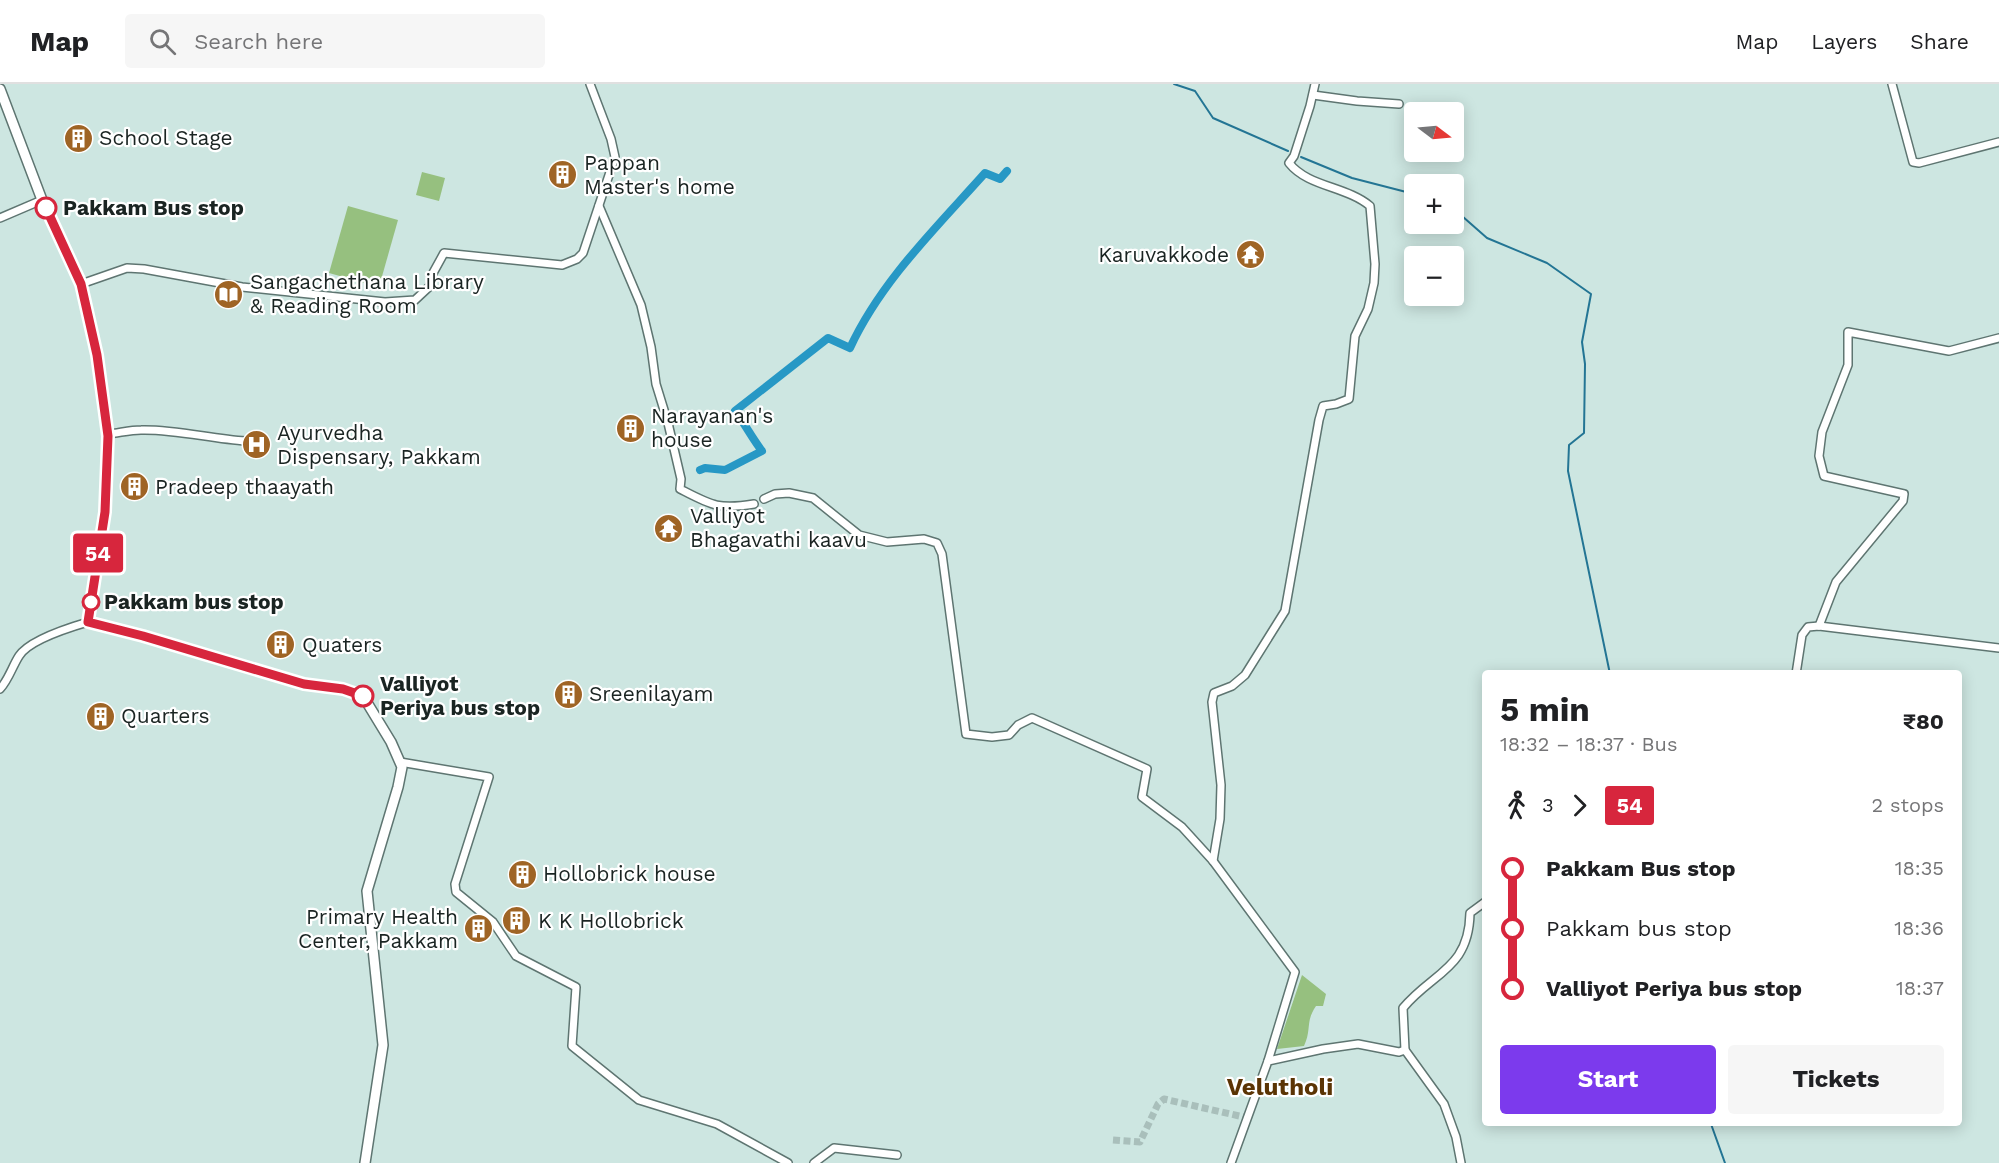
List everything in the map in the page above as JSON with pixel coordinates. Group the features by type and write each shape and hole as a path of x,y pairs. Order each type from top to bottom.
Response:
{"main road":[{"path":"0,89 42,200 81,284 97,355 108,435 105,512 88,622 304,684 343,689 363,696 391,742 402,767 367,891 383,1045 364,1163"}],"street":[{"path":"81,284 127,268 144,269 242,287 385,302 415,300 430,286 433,273 444,253 562,265 577,259 583,253 615,157 611,139 590,84"},
{"path":"1213,861 1220,819 1221,785 1212,702 1214,693 1232,686 1245,675 1285,611 1318,420 1323,406 1350,399 1355,336 1368,309 1374,283 1374,248 1370,206 1359,197 1296,172 1289,163 1294,156 1315,84"},
{"path":"1892,84 1913,162 1919,163 1999,142"},
{"path":"1313,95 1399,104"},
{"path":"0,218 42,200"},
{"path":"599,206 641,305 651,347 656,384 681,479 680,489 718,506 754,504"},
{"path":"1819,626 1836,582 1903,501 1904,494 1824,476 1819,456 1822,432 1848,365 1848,332 1949,351 1999,338"},
{"path":"108,435 139,430 163,430 246,441"},
{"path":"764,499 775,494 789,493 813,498 859,535 887,542 924,539 937,543 942,554 966,734 992,737 1009,735 1018,725 1032,718 1147,769 1142,797 1182,827 1213,861 1295,972 1268,1061 1232,1163"},
{"path":"0,689 21,653 53,634 88,622"},
{"path":"1798,670 1802,635 1808,627 1819,626 1999,648"},
{"path":"400,762 489,777 455,884 456,892 493,922 516,956 576,987 572,1046 639,1100 717,1124 788,1163"},
{"path":"1461,1163 1456,1137 1444,1104 1405,1050 1403,1008 1410,998 1429,985 1452,963 1465,945 1470,913 1482,904"},
{"path":"1268,1061 1358,1044 1399,1052 1405,1050"},
{"path":"814,1163 834,1148 897,1155"}],"green space":[{"path":"422,172 445,178 439,201 416,195"},
{"path":"348,206 398,220 379,287 329,273"},
{"path":"1302,975 1326,994 1323,1006 1316,1006 1313,1012 1304,1046 1277,1049"}],"waterway":[{"path":"1174,84 1195,91 1213,118 1288,151"},
{"path":"1301,157 1352,178 1404,191"},
{"path":"700,470 705,468 725,470 762,451 735,411 828,338 850,348 877,300 929,235 985,173 1000,179 1007,171"},
{"path":"1464,218 1487,238 1547,263 1591,294 1582,342 1585,364 1584,433 1569,445 1568,471 1609,670"},
{"path":"1712,1126 1725,1163"}],"tunnel":[{"path":"1113,1140 1140,1142 1158,1104 1164,1099 1248,1118"}],"bus line":[{"name":"54","path":"46,208 81,284 97,355 108,436 105,512 88,622 304,684 343,689 363,696"}],"place":[{"name":"School Stage","path":"78,138"},
{"name":"Pappan Master's home","path":"563,175"},
{"name":"Pakkam Bus stop","path":"46,208"},
{"name":"Karuvakkode","path":"1250,255"},
{"name":"Sangachethana Library & Reading Room","path":"229,294"},
{"name":"Narayanan's house","path":"630,428"},
{"name":"Ayurvedha Dispensary, Pakkam","path":"256,445"},
{"name":"Pradeep thaayath","path":"134,487"},
{"name":"Valliyot Bhagavathi kaavu","path":"669,528"},
{"name":"Pakkam bus stop","path":"91,602"},
{"name":"Quaters","path":"281,645"},
{"name":"Sreenilayam","path":"568,694"},
{"name":"Valliyot Periya bus stop","path":"363,696"},
{"name":"Quarters","path":"100,716"},
{"name":"Hollobrick house","path":"522,874"},
{"name":"K K Hollobrick","path":"517,921"},
{"name":"Primary Health Center, Pakkam","path":"479,929"}],"district":[{"name":"Velutholi","path":"1280,1087"}]}
